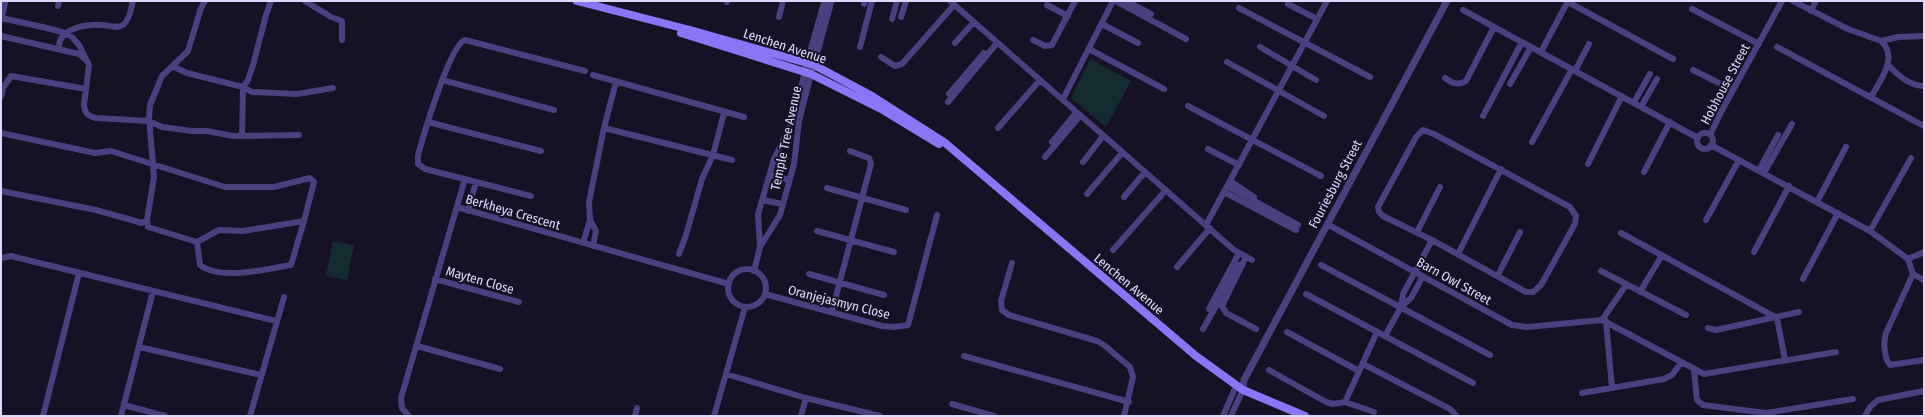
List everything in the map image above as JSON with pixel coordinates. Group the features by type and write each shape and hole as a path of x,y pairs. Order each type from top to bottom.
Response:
{"main road":[{"name":"Lenchen Avenue","path":"577,1 690,30 811,64 904,114 944,142 1196,356 1239,388 1305,416"},
{"name":"Lenchen Avenue","path":"638,17 662,27 808,73 883,110 940,145 952,150"}],"street":[{"path":"5,1 1,18 65,33 76,43 85,55 89,65 84,111 88,116 96,118 149,121 162,126 242,136 299,135"},
{"path":"59,49 60,40 65,33 85,26 122,26 128,18 132,1"},
{"path":"205,1 200,4 188,51 184,57 166,71 158,85 150,105 149,121 154,177 147,220 148,227 197,242 220,230 243,231 304,221"},
{"path":"242,136 244,87 253,65 266,15 272,1"},
{"path":"305,1 342,21 342,40"},
{"path":"779,17 783,1"},
{"path":"811,64 825,1"},
{"path":"808,73 831,1"},
{"path":"860,47 872,1"},
{"path":"892,19 897,1"},
{"path":"901,17 906,1"},
{"path":"1033,40 1045,46 1052,45 1075,1"},
{"path":"1063,100 1115,1 1186,39"},
{"path":"1126,1 1151,14"},
{"path":"1177,267 1208,226 1252,139 1327,1"},
{"name":"Fouriesburg Street","path":"1239,388 1447,1"},
{"path":"1541,52 1568,1 1673,59"},
{"name":"Hobhouse Street","path":"1710,135 1782,1"},
{"path":"1793,1 1848,29 1881,41 1887,49 1888,65 1871,97"},
{"path":"1811,10 1816,1"},
{"path":"953,4 1122,153 1243,256 1252,260"},
{"path":"918,51 953,4"},
{"path":"881,58 895,66 902,64 953,4"},
{"path":"1288,4 1317,18"},
{"path":"1047,5 1068,16"},
{"path":"1238,8 1370,77"},
{"name":"Hobhouse Street","path":"1692,9 1759,44"},
{"path":"1463,10 1698,138"},
{"path":"955,43 973,22"},
{"path":"1102,24 1138,43"},
{"path":"1445,78 1454,84 1460,84 1466,81 1494,27"},
{"path":"1,36 79,54 89,65"},
{"path":"1881,41 1892,38 1924,36"},
{"path":"531,196 425,169 418,164 418,155 442,80 458,45 465,40 584,71"},
{"path":"949,94 996,42"},
{"path":"948,102 996,42"},
{"path":"1484,116 1522,42"},
{"path":"70,52 76,43"},
{"path":"1532,142 1589,44"},
{"path":"1260,47 1316,80"},
{"path":"1510,84 1531,47"},
{"path":"1777,47 1924,126"},
{"path":"1089,49 1164,89"},
{"path":"1227,62 1324,116"},
{"path":"1888,65 1904,80 1916,86 1924,86"},
{"path":"172,66 187,73 244,87 252,92 297,94 333,88"},
{"path":"1693,70 1733,90"},
{"name":"Temple Tree Avenue","path":"754,271 760,247 758,217 774,159 793,120 808,73"},
{"name":"Temple Tree Avenue","path":"760,247 778,220 795,161 799,121 808,73"},
{"path":"1634,102 1650,74"},
{"path":"593,75 724,113 744,117"},
{"path":"1,97 5,84 11,76 86,89"},
{"path":"1641,107 1658,79"},
{"path":"442,80 554,110"},
{"path":"998,128 1040,80"},
{"path":"583,243 590,220 589,202 604,128 616,82"},
{"path":"1588,164 1622,96"},
{"path":"1188,106 1320,176"},
{"path":"679,254 702,179 713,155 724,113"},
{"path":"1052,142 1078,115"},
{"path":"1046,156 1078,115"},
{"path":"428,122 541,151"},
{"path":"1644,172 1670,122"},
{"path":"1762,172 1792,124"},
{"path":"604,128 732,160"},
{"path":"1426,130 1570,207 1576,219 1545,279 1537,290 1531,293 1526,292 1498,275 1417,232 1383,216 1378,207 1421,132 1426,130"},
{"path":"1,133 95,153 111,151 225,187 274,187 310,178 314,185 291,265 251,272 207,270 200,264 197,242"},
{"path":"1703,133 1710,135 1713,140 1711,145 1707,148 1701,148 1698,144 1698,138 1703,133"},
{"path":"1762,172 1778,135"},
{"path":"1083,162 1104,136"},
{"path":"1711,145 1870,231 1908,259 1913,274 1924,280"},
{"path":"1817,202 1846,148"},
{"path":"1208,149 1239,164"},
{"path":"832,312 871,161 869,158 850,151"},
{"path":"1087,194 1122,153"},
{"path":"1870,231 1910,158"},
{"path":"1706,220 1739,160"},
{"path":"1458,254 1501,169"},
{"path":"1124,197 1145,172"},
{"path":"770,175 789,180"},
{"path":"457,208 465,179"},
{"path":"468,211 476,182"},
{"path":"1754,252 1789,186"},
{"path":"1227,187 1256,198"},
{"path":"1227,187 1297,228"},
{"path":"1417,232 1440,187"},
{"path":"827,188 906,210"},
{"path":"1113,250 1166,190"},
{"path":"1,191 96,210 132,222 142,223 147,220"},
{"path":"763,200 782,204"},
{"name":"Berkheya Crescent","path":"409,416 402,408 401,398 457,208 729,284"},
{"path":"1802,279 1838,213"},
{"name":"Oranjejasmyn Close","path":"765,294 882,326 894,327 908,325 938,215"},
{"path":"590,220 596,231 593,246"},
{"name":"Barn Owl Street","path":"1327,224 1512,325 1531,326 1577,321 1604,320"},
{"path":"817,231 894,252"},
{"path":"1498,275 1520,232"},
{"path":"1621,233 1777,318"},
{"path":"1401,307 1403,294 1432,240"},
{"path":"1908,259 1924,252"},
{"path":"1640,292 1662,254"},
{"path":"1,258 11,256 276,321"},
{"path":"1209,309 1243,256"},
{"path":"1203,329 1243,256"},
{"path":"1243,256 1222,306 1226,313 1256,329"},
{"path":"1012,263 1002,301 1002,310 1009,316 1097,341 1104,345 1132,370 1133,377 1124,416"},
{"path":"1321,264 1490,355"},
{"path":"741,271 754,271 762,277 765,283 765,294 761,301 755,305 746,307 736,303 730,296 729,284 732,278 741,271"},
{"path":"42,416 79,272"},
{"path":"1601,272 1686,315"},
{"path":"809,274 884,295"},
{"path":"1913,274 1886,332 1884,341 1887,359 1890,365 1924,360"},
{"path":"1385,336 1401,307 1411,298 1422,276"},
{"name":"Mayten Close","path":"435,279 519,302"},
{"path":"1612,388 1604,320 1626,285"},
{"path":"121,416 153,291"},
{"path":"1306,294 1473,383"},
{"path":"250,416 284,297"},
{"path":"714,416 746,307"},
{"path":"1708,328 1716,330 1800,312"},
{"path":"1777,318 1785,360"},
{"path":"1604,320 1700,373 1708,374 1836,352"},
{"path":"1287,332 1359,371"},
{"path":"1345,402 1378,332"},
{"path":"417,346 500,369"},
{"path":"139,347 261,375"},
{"path":"964,356 1128,402"},
{"path":"1582,393 1664,379 1672,375 1681,363"},
{"path":"1363,364 1450,409 1457,416"},
{"path":"1269,370 1326,402 1333,404 1345,402 1374,412"},
{"path":"1694,370 1697,400 1703,405 1766,413 1853,399"},
{"path":"726,374 806,398 880,416"},
{"path":"1223,416 1239,388"},
{"path":"1231,416 1239,388"},
{"path":"1865,416 1870,407 1878,400 1924,391"},
{"path":"801,416 806,398"},
{"path":"952,404 994,416"},
{"path":"124,406 166,416"},
{"path":"635,416 637,408"}],"green space":[{"path":"1090,59 1131,81 1106,127 1071,98"},
{"path":"333,241 354,245 347,280 326,276"}]}
